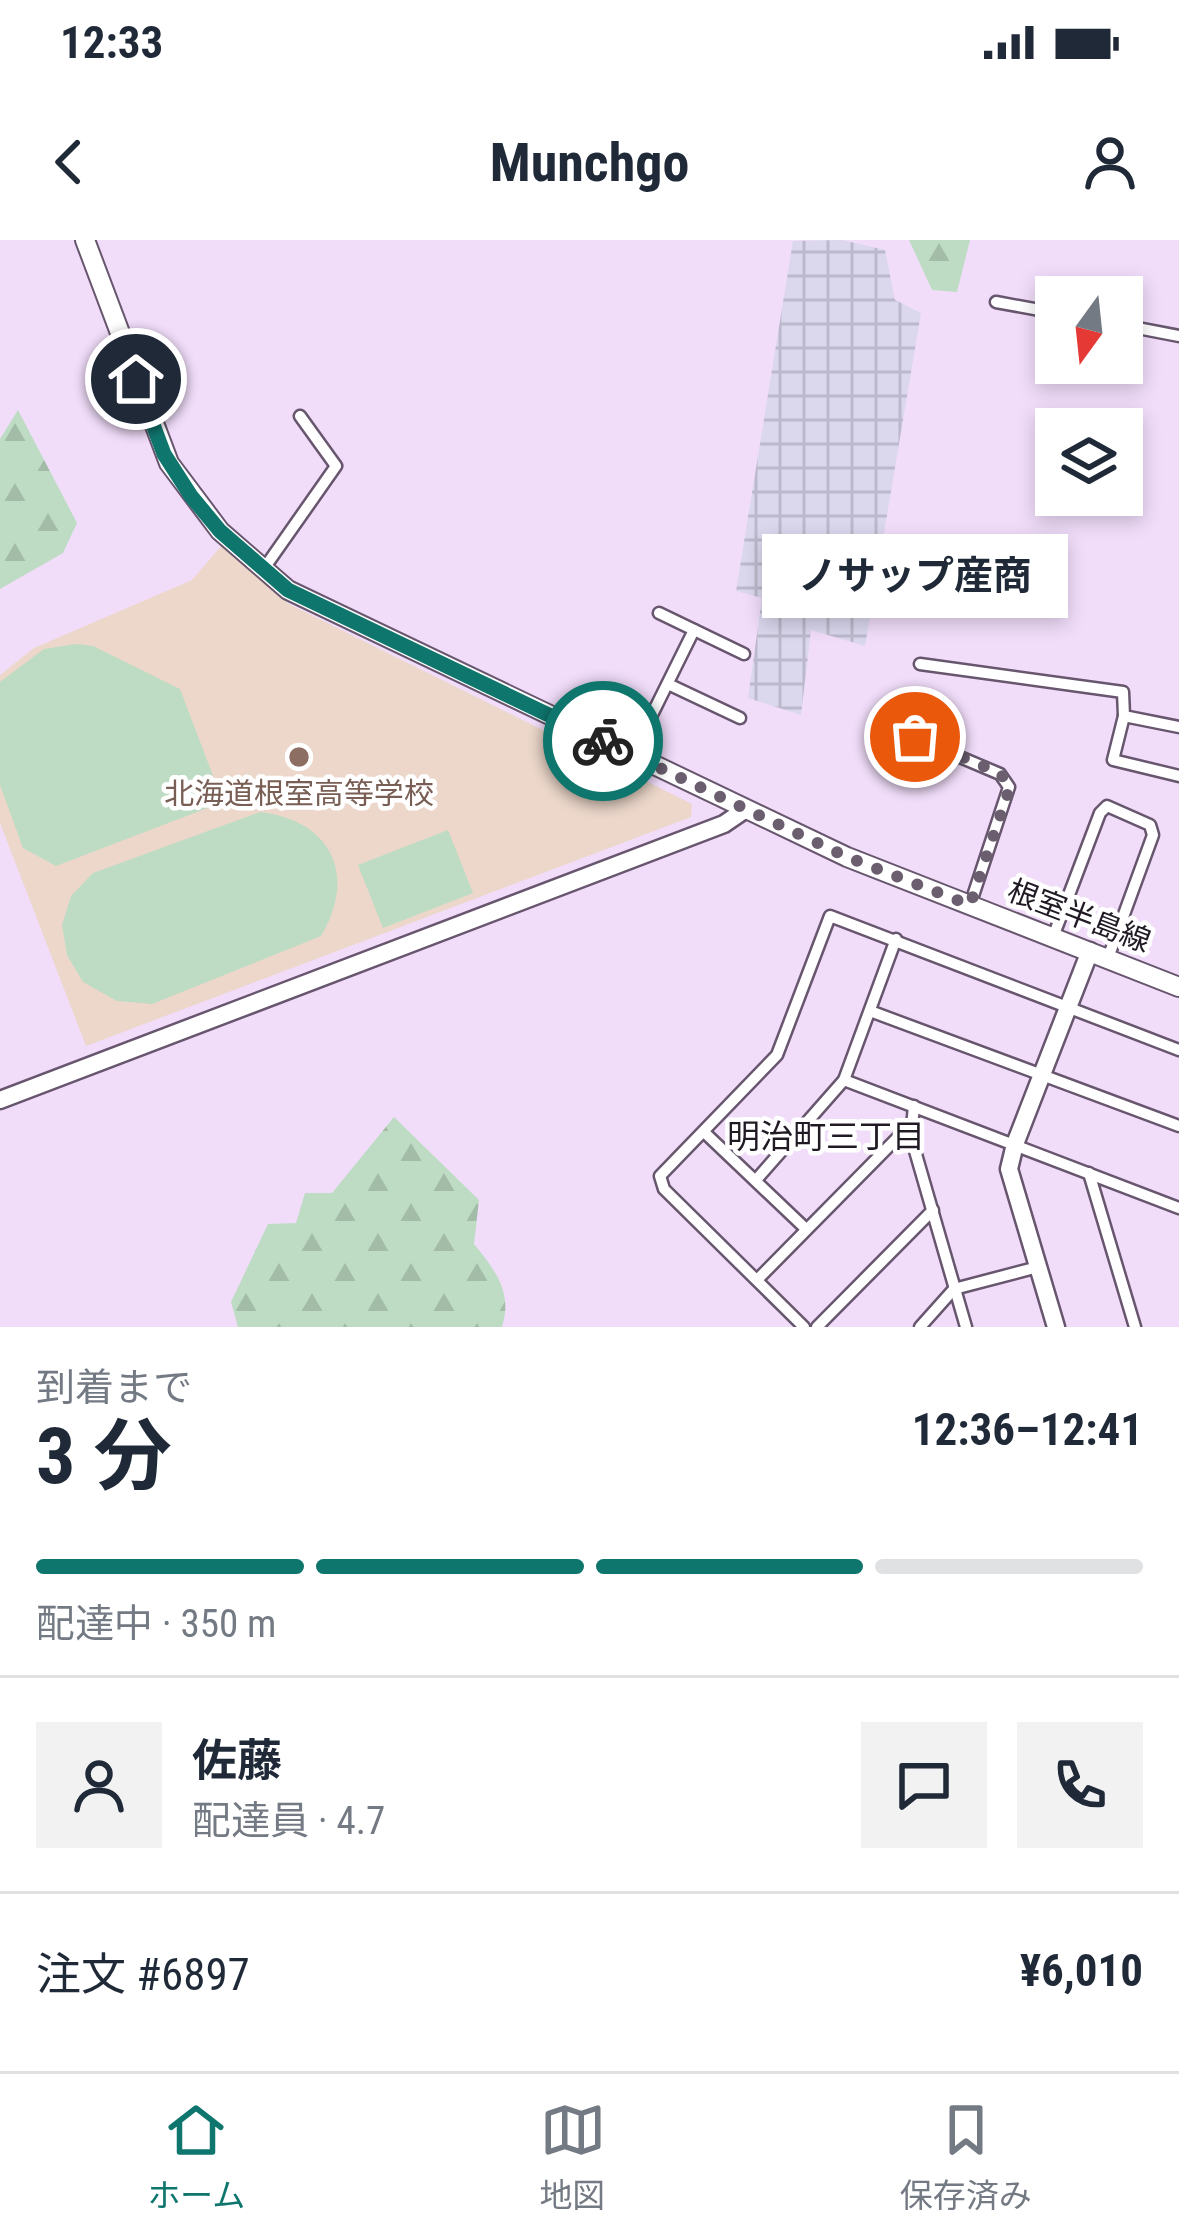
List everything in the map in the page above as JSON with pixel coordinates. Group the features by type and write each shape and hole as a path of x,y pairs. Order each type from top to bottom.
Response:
{"main road":[{"name":"根室半島線","path":"85,240 169,463 220,531 288,590 847,857 1178,985"}],"street":[{"path":"996,302 1035,309"},
{"path":"1143,329 1179,336"},
{"path":"263,570 336,466 300,416"},
{"path":"659,613 744,654"},
{"path":"632,754 694,630"},
{"path":"920,664 1123,692 1124,716 1113,760 1179,776"},
{"path":"668,684 740,718"},
{"path":"1124,716 1179,727"},
{"path":"915,737 1000,773 1010,787 970,905"},
{"path":"1053,937 1100,813 1107,806 1150,825 1153,835 1099,954 1069,1006 1010,1168 1056,1327"},
{"path":"0,1100 702,832 746,809"},
{"path":"804,1327 664,1190 660,1176 777,1055 830,916 1179,1050"},
{"path":"756,1180 844,1080 896,940"},
{"path":"870,1011 1179,1126"},
{"path":"844,1080 1179,1208"},
{"path":"914,1106 910,1125 966,1327"},
{"path":"758,1280 910,1125"},
{"path":"704,1132 806,1229"},
{"path":"1089,1173 1136,1327"},
{"path":"817,1327 933,1210"},
{"path":"920,1327 954,1289 1038,1267"}],"shaded area":[{"path":"842,240 885,250 895,300 921,313 865,646 811,630 801,715 748,698 762,598 736,591 793,241"},
{"name":"北海道根室高等学校","path":"222,545 289,604 692,804 691,817 86,1046 0,823 0,675 34,648 192,580"}],"green space":[{"path":"909,240 970,240 957,292 932,290"},
{"path":"18,410 77,523 63,553 0,589 0,439"},
{"path":"93,646 180,689 223,802 56,866 23,848 0,785 0,682 44,649"},
{"path":"260,812 304,826 331,854 337,892 321,936 152,1004 117,1001 83,982 67,955 62,925 71,896 93,873"},
{"path":"448,830 473,893 383,928 358,865"},
{"path":"394,1117 479,1200 474,1244 504,1292 502,1327 238,1327 231,1302 268,1224 296,1223 305,1193 332,1193"}],"way so far":[{"path":"603,741 847,857 970,905 1010,787 1000,773 915,737"}],"place":[{"name":"ノサップ産商","path":"915,737"},
{"name":"北海道根室高等学校","path":"299,757"}],"district":[{"name":"明治町三丁目","path":"826,1136"}],"route":[{"path":"136,379 164,454 191,496 220,531 288,590 603,741"}]}
